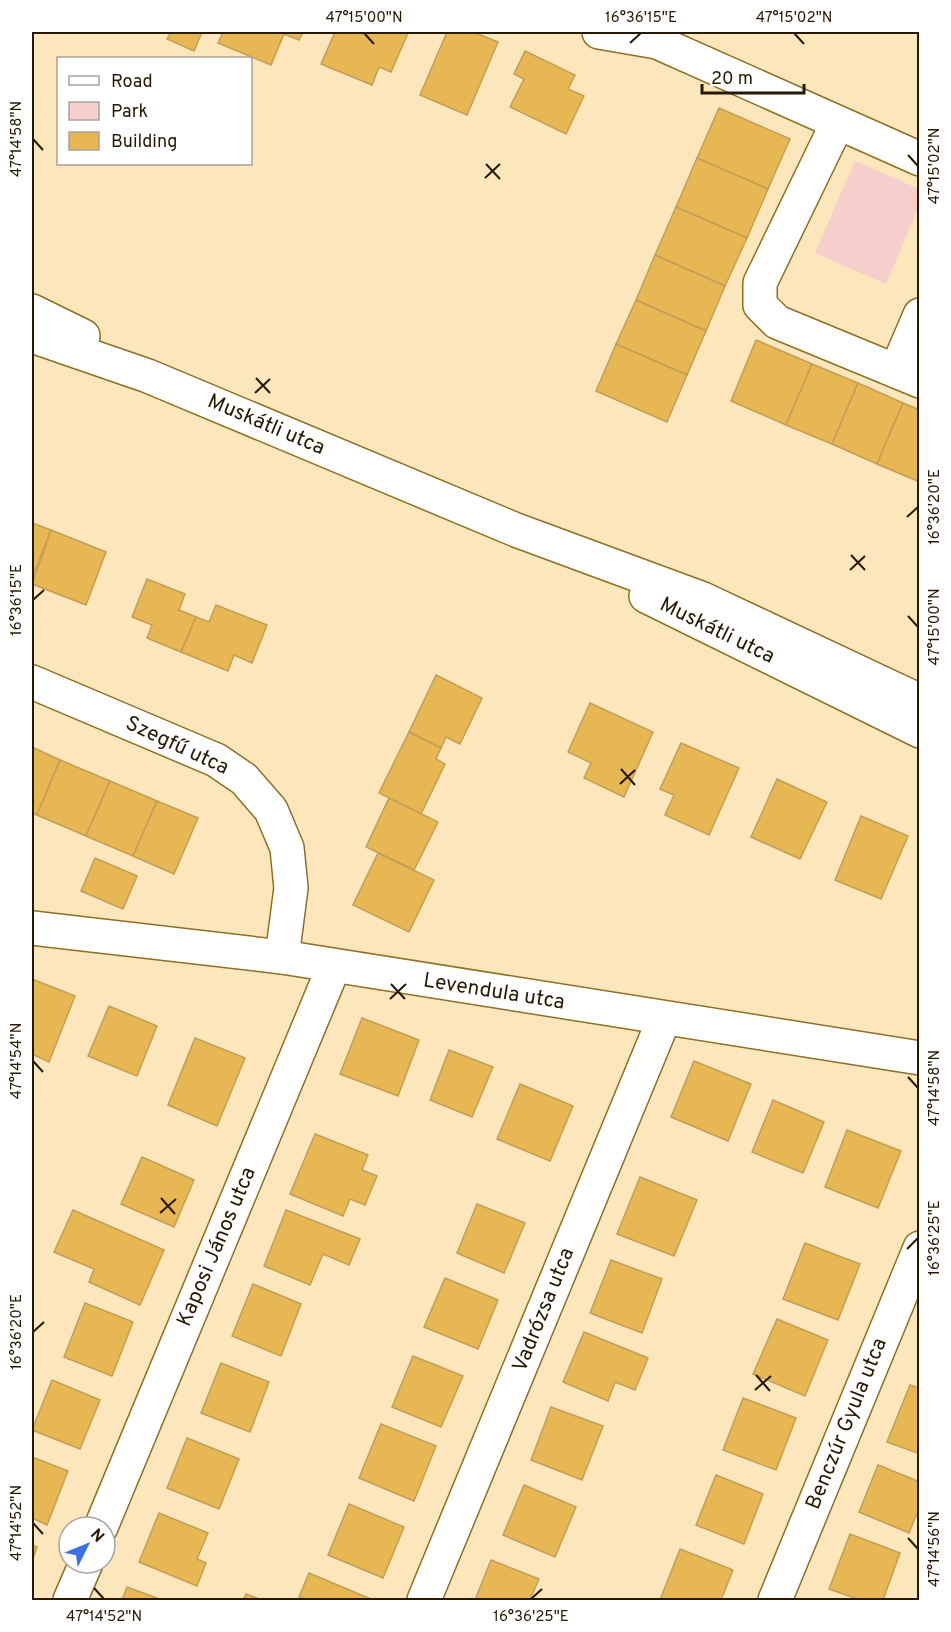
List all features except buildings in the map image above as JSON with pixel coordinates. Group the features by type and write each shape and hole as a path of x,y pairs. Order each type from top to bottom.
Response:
{"street":[{"path":"599,32 657,42 920,159"},
{"path":"837,124 760,283 760,306 777,322 908,376 920,315"},
{"name":"Muskátli utca","path":"32,310 116,354 148,376"},
{"name":"Muskátli utca","path":"32,336 148,376 516,530 702,599 920,701"},
{"name":"Muskátli utca","path":"516,530 588,564 690,620 920,731"},
{"name":"Szegfű utca","path":"32,682 216,760 244,779 271,810 287,848 291,888 282,957"},
{"name":"Levendula utca","path":"32,928 282,957 920,1058"},
{"name":"Kaposi János utca","path":"106,1515 334,966"},
{"name":"Vadrózsa utca","path":"424,1600 664,1019"},
{"name":"Benczúr Gyula utca","path":"775,1600 920,1248"},
{"path":"70,1600 81,1575"}],"green space":[{"path":"855,161 919,189 919,206 886,284 815,253"}]}
